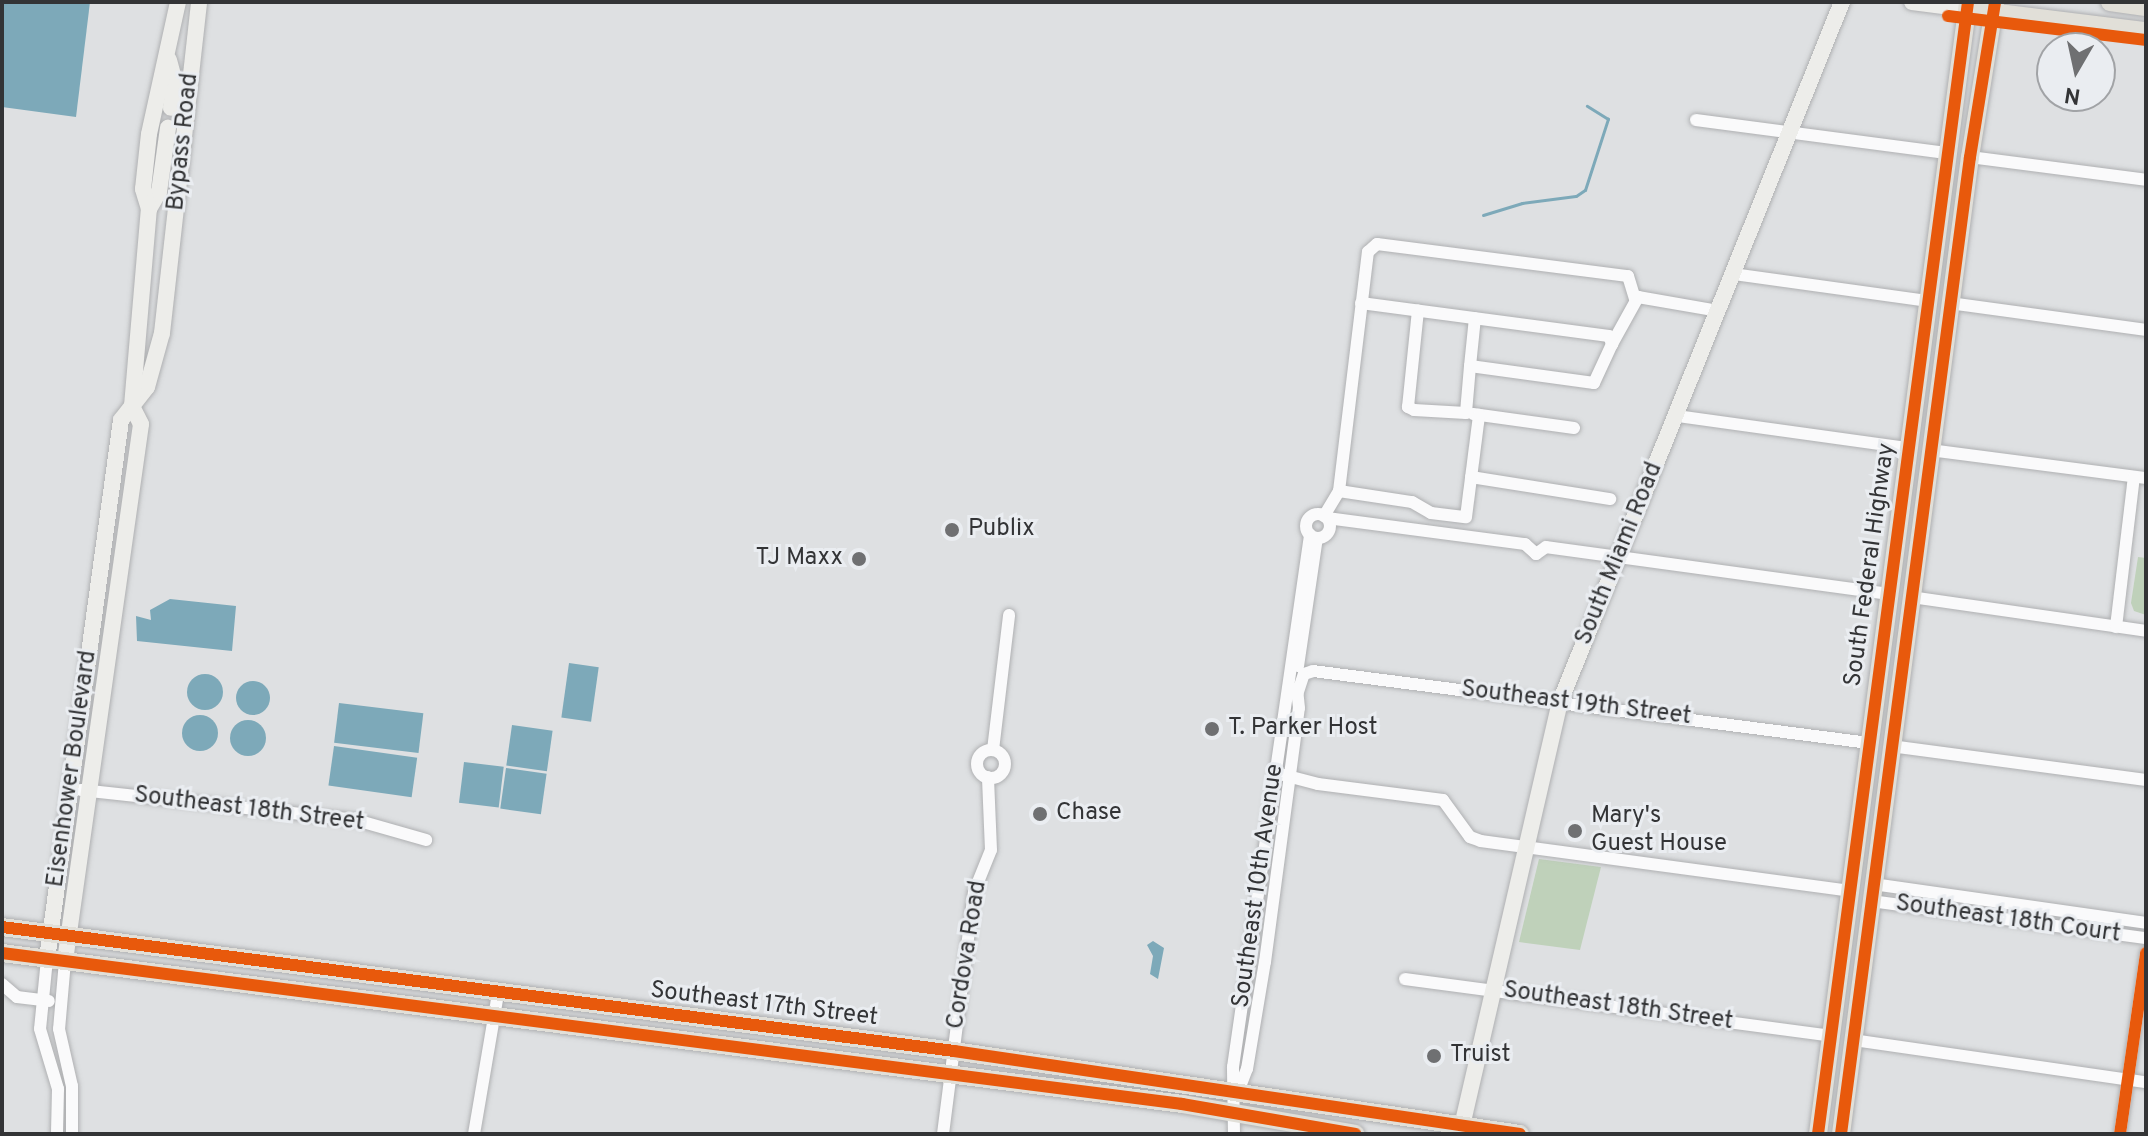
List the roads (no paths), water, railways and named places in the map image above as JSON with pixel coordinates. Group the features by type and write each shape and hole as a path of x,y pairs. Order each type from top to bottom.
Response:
{"main road":[{"path":"2110,2 2146,7"},
{"path":"1968,6 1994,7 2146,31"},
{"name":"South Federal Highway","path":"1818,1134 1968,6"},
{"name":"South Federal Highway","path":"1841,1134 1930,450 1994,7"},
{"path":"1932,276 1950,303"},
{"path":"1928,301 1947,328"},
{"path":"1893,568 1911,597"},
{"path":"1889,594 1907,630"},
{"path":"1853,865 1872,892"},
{"path":"1850,891 1868,925"},
{"name":"Southeast 17th Street","path":"2,927 954,1051 1456,1130 1520,1134"},
{"name":"Southeast 17th Street","path":"2,953 220,978 951,1074 1355,1134"},
{"path":"220,978 240,968 281,964"},
{"path":"724,1045 753,1040 764,1027"},
{"path":"755,1049 793,1031"}],"street":[{"name":"Eisenhower Boulevard","path":"57,1134 58,1089 40,1029 43,1001 56,960 121,420 132,406 149,209 143,189 149,131 158,80 169,60 178,2"},
{"name":"Bypass Road","path":"132,406 147,387 162,333 199,2"},
{"name":"South Miami Road","path":"1456,1130 1496,991 1560,702 1842,2"},
{"path":"1912,2 1968,6"},
{"name":"Eisenhower Boulevard","path":"169,60 175,82 171,108"},
{"path":"1696,120 1948,153"},
{"name":"Eisenhower Boulevard","path":"149,209 159,192 168,128"},
{"path":"1970,157 2146,180"},
{"name":"Southeast 10th Avenue","path":"1314,536 1329,531 1326,517 1339,491 1368,252 1377,244 1628,276 1635,299"},
{"path":"1733,274 1928,301"},
{"name":"Bypass Road","path":"137,360 153,331 168,281"},
{"path":"1470,366 1594,383 1635,299 1718,311"},
{"path":"1361,303 1609,336 1612,344"},
{"path":"1950,303 2146,330"},
{"path":"1418,311 1408,407 1574,428"},
{"path":"1339,491 1412,502 1431,513 1466,517 1471,477 1470,366 1475,318"},
{"path":"1677,416 1908,448"},
{"path":"1930,450 2140,478 2116,627"},
{"path":"1471,477 1610,499"},
{"path":"1326,517 1525,544 1536,554 1546,547 1889,594"},
{"name":"Southeast 10th Avenue","path":"1236,1095 1247,1069 1290,777 1314,536 1308,520 1326,517"},
{"name":"Southeast 10th Avenue","path":"1234,1134 1236,1095 1233,1067 1314,536"},
{"path":"1911,597 2146,631"},
{"path":"993,750 1002,755 1004,766 999,775 988,777 977,762 993,750 1009,615"},
{"name":"Southeast 19th Street","path":"1297,695 1302,677 1313,671 1869,743"},
{"path":"1891,746 2146,780"},
{"path":"1276,773 1443,800 1454,807 1470,837 1528,848 1850,891"},
{"name":"Cordova Road","path":"943,1134 974,892 991,850 988,777"},
{"name":"Southeast 18th Street","path":"78,790 356,820 426,840"},
{"path":"1266,844 1280,846"},
{"name":"Southeast 18th Court","path":"1872,892 2146,923"},
{"name":"Southeast 18th Court","path":"1872,892 2146,938"},
{"path":"2120,1134 2146,953"},
{"name":"Eisenhower Boulevard","path":"56,960 59,1029 74,1104 72,1134"},
{"name":"Southeast 18th Street","path":"1405,979 1831,1036"},
{"path":"2,984 17,997 60,1003"},
{"path":"474,1134 498,994"},
{"path":"1853,1040 2146,1082"}],"water":[{"path":"2,2 90,2 76,117 2,107"},
{"path":"170,599 236,606 232,651 137,641 136,616 151,620 150,610"},
{"path":"569,663 599,667 591,722 561,717"},
{"path":"205,674 218,679 223,692 218,705 205,710 192,705 187,692 192,679"},
{"path":"253,681 265,686 270,698 265,710 253,715 241,710 236,698 241,686"},
{"path":"339,703 423,713 418,753 334,743"},
{"path":"200,715 213,720 218,733 213,746 200,751 187,746 182,733 187,720"},
{"path":"248,720 261,725 266,738 261,751 248,756 235,751 230,738 235,725"},
{"path":"512,725 553,731 547,771 506,766"},
{"path":"334,746 417,758 412,797 328,786"},
{"path":"464,762 504,767 499,808 459,803"},
{"path":"506,768 547,774 541,814 500,809"},
{"path":"1153,941 1164,948 1158,979 1150,974 1153,956 1147,945"}],"waterway":[{"path":"1483,215 1522,203 1576,196 1585,190 1608,119 1587,106"}],"place":[{"name":"Publix","path":"952,530"},
{"name":"TJ Maxx","path":"859,559"},
{"name":"T. Parker Host","path":"1212,729"},
{"name":"Chase","path":"1040,814"},
{"name":"Mary's Guest House","path":"1575,831"},
{"name":"Truist","path":"1434,1056"}]}
